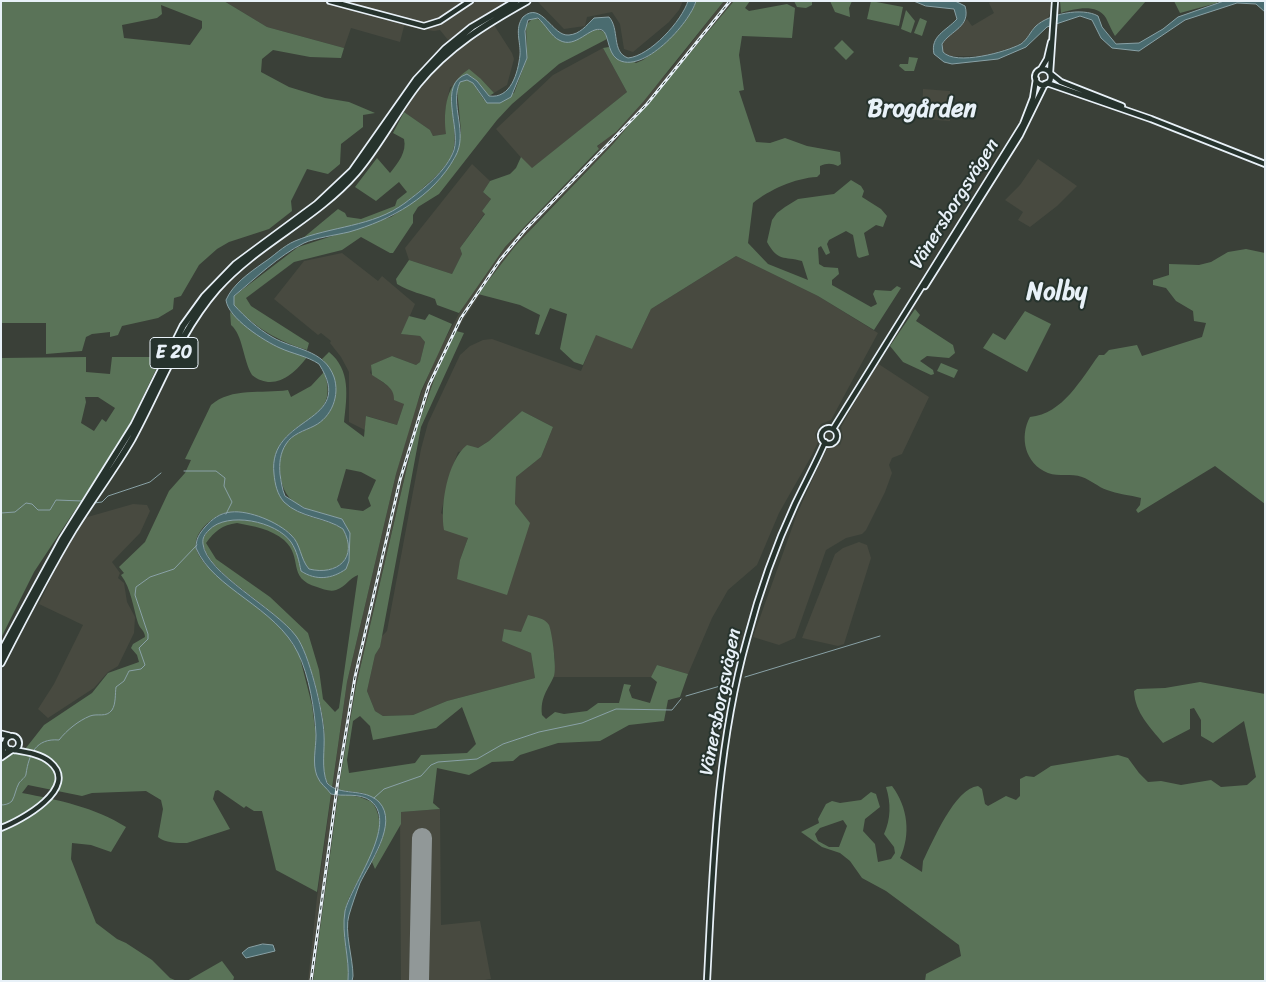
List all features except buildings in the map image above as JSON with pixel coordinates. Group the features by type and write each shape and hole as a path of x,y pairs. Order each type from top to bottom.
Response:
{"highway":[{"name":"E 20","path":"1,652 62,540 134,425 183,326 204,297 236,264 317,204 352,171 416,80 445,49 472,28 516,1"},
{"name":"E 20","path":"1,663 62,550 131,441 171,357 208,300 249,259 314,213 337,193 369,156 418,84 448,53 488,22 528,1"},
{"path":"1,757 3,739 9,736"},
{"path":"1,757 13,750"}],"main road":[{"path":"330,1 418,26 435,23 470,1"},
{"path":"1046,84 1050,73 1055,1"},
{"path":"1053,30 1047,59 1036,74 1036,80 1039,84 1046,84 1151,119"},
{"path":"1041,69 1046,69 1061,82 1085,90 1151,119 1265,164"},
{"name":"Vänersborgsvägen","path":"833,429 1023,124 1034,98 1036,80"},
{"name":"Vänersborgsvägen","path":"888,341 1020,135 1046,84"},
{"name":"Vänersborgsvägen","path":"827,428 833,429 837,434 836,440 832,443 825,442 822,438 823,431 827,428"},
{"name":"Vänersborgsvägen","path":"707,981 719,795 735,688 748,633 769,569 795,504 825,442"},
{"path":"9,736 16,737 26,752"},
{"path":"1,828 36,810 55,790 58,782 57,772 50,762 26,752 13,750 3,739"},
{"path":"13,750 19,743"}],"shaded area":[{"path":"224,1 507,1 448,40 440,30 434,31 404,26 400,42 351,28 344,48 267,27"},
{"path":"683,1 679,10 669,22 633,52 624,49 620,24 612,12 587,17 585,26 564,29 538,2"},
{"path":"724,1 734,1 613,144 539,220 494,273 456,331 436,374 414,437 356,686 340,779 313,981 308,981 317,897 347,682 396,474 414,411 436,356 467,299 505,247 599,150 597,147 670,70"},
{"path":"992,1 1051,1 1051,11 1047,20 1040,23 1026,40 1014,47 983,56 946,56 942,49 944,40 967,19 972,26 994,13 989,3"},
{"path":"494,25 514,59 507,85 494,93 481,79 450,87 445,111 447,134 433,136 430,130 404,112 416,92 435,71 457,51"},
{"path":"603,48 627,92 531,169 496,129 553,75"},
{"path":"923,89 950,91 950,121 922,119"},
{"path":"1038,159 1077,186 1057,206 1030,227 1018,220 1023,212 1005,200 1020,185"},
{"path":"472,164 490,181 483,192 491,199 482,211 485,213 460,248 462,254 452,274 409,260 405,248"},
{"path":"342,253 378,281 382,276 415,304 402,334 420,336 425,342 420,362 416,365 392,356 372,365 370,373 392,389 404,404 397,425 367,416 365,430 349,422 349,372 341,357 330,343 331,341 321,333 318,335 274,299 304,261"},
{"path":"736,256 818,296 878,333 831,420 821,424 815,434 818,442 779,513 757,565 728,590 712,618 688,674 657,665 651,677 554,677 555,658 552,644 522,649 531,653 535,678 447,701 413,715 383,716 375,711 367,691 375,655 380,647 381,637 387,631 421,449 428,423 460,355 470,346 483,340 492,339 581,371 596,334 632,349 651,309","holes":["522,411 553,427 541,457 516,477 515,504 460,560 468,538 441,513 450,474 458,452 478,448 489,441"]},
{"path":"877,363 929,397 902,454 892,458 889,465 892,473 885,492 866,530 862,534 846,538 826,550 795,638 779,645 753,637 797,514 819,465 828,447 840,445 843,437 841,427"},
{"path":"133,504 147,505 150,511 140,533 112,562 120,573 118,578 124,583 127,602 135,617 134,633 118,666 108,672 94,688 48,718 38,709 54,684 83,625 39,604 57,566 84,518"},
{"path":"859,542 867,545 871,558 844,644 838,646 802,638 835,554 843,548"},
{"path":"440,809 441,925 480,921 491,979 478,981 401,981 400,812"}],"green space":[{"path":"1,1 224,1 267,27 344,48 341,58 310,57 273,50 262,59 261,72 289,87 325,98 349,102 375,113 363,115 363,127 341,144 340,164 328,174 307,169 291,201 292,211 269,229 229,242 217,249 199,265 181,296 174,298 173,309 158,318 122,326 118,335 110,337 110,332 92,334 86,337 82,351 46,354 46,323 1,323","holes":["161,5 202,21 202,28 190,45 124,38 122,25 157,18 162,14"]},
{"path":"696,1 724,1 643,102 616,132 597,146 599,149 505,247 459,313 437,305 435,299 397,284 396,279 409,260 452,274 462,254 460,248 485,214 482,211 491,199 483,192 490,181 510,174 516,168 521,157 532,168 627,92 603,48 609,47 636,63 643,60 674,34 687,18"},
{"path":"734,1 750,1 745,8 749,11 787,4 795,8 792,38 742,36 739,55 744,90 739,91 756,142 770,143 785,138 807,146 840,152 841,164 838,166 825,164 820,166 820,174 817,177 783,186 753,203 748,243 768,264 808,280 802,261 778,255 767,242 772,220 777,213 798,199 834,194 851,180 861,186 864,191 862,197 881,209 887,216 883,227 876,225 864,233 869,255 859,258 857,256 853,235 846,231 829,240 827,244 830,253 826,255 821,246 818,248 819,264 824,267 838,268 839,274 832,280 832,285 871,307 877,304 873,294 875,290 891,291 897,286 901,288 874,330 818,296 736,256 651,309 632,349 596,335 583,365 574,362 560,349 567,314 550,308 539,335 535,334 540,315 520,305 478,294 516,245 613,144"},
{"path":"794,1 812,1 812,5 806,8 797,7"},
{"path":"830,1 852,1 849,8 850,17 835,12"},
{"path":"871,1 903,7 899,26 867,19"},
{"path":"1060,1 1146,1 1115,36 1102,13 1085,8 1061,13"},
{"path":"1174,1 1217,1 1217,3 1180,13"},
{"path":"906,10 915,21 911,33 901,29"},
{"path":"533,18 544,23 559,40 596,29 605,32 607,39 559,64 512,104 497,120 439,194 418,207 413,215 413,223 393,253 361,237 342,250 294,262 246,298 251,306 309,343 307,350 268,333 234,305 234,296 298,247 391,217 439,180 455,158 461,131 457,89 460,82 467,80 473,83 484,100 514,93 527,58 526,25"},
{"path":"920,18 927,21 922,36 914,33"},
{"path":"842,40 854,52 846,60 834,48"},
{"path":"909,57 918,58 914,71 905,71 899,66 900,64 908,64"},
{"path":"469,69 494,93 489,96 477,81 467,74 458,79 452,98 454,147 451,157 438,174 410,199 386,215 367,223 303,238 338,209 345,213 347,217 361,219 395,206 397,200 407,192 399,182 376,201 355,187 377,158 390,173 399,161 403,153 404,139 393,133 404,112 430,130 433,136 446,134 445,115 448,98 455,82 461,75"},
{"path":"1246,249 1265,253 1265,504 1215,466 1138,513 1136,510 1140,505 1141,498 1111,491 1085,478 1056,475 1040,469 1029,457 1026,449 1025,433 1030,417 1042,414 1062,402 1099,355 1104,355 1109,350 1137,345 1142,356 1202,337 1206,323 1194,321 1193,311 1176,301 1166,288 1153,285 1153,280 1169,275 1169,264 1199,265 1211,262 1228,252"},
{"path":"915,309 920,315 916,321 953,345 955,353 949,358 927,356 920,361 933,370 934,374 931,375 903,362 890,346"},
{"path":"1025,311 1051,324 1027,372 983,348 993,333 1005,340"},
{"path":"230,312 268,342 307,357 296,370 282,379 275,382 260,380 252,375 249,369 241,341 231,325"},
{"path":"429,314 452,324 421,391 396,474 347,682 332,788 324,775 324,726 321,706 316,685 301,645 278,618 231,581 218,568 208,556 203,539 209,530 217,524 227,521 251,521 274,529 291,542 295,548 301,571 312,576 324,577 335,575 346,569 350,533 342,519 300,506 286,494 280,471 282,452 290,439 317,424 331,410 335,393 334,384 332,375 322,359 329,352 341,367 346,384 344,422 364,437 366,416 397,425 404,404 394,400 394,395 390,388 372,375 371,365 392,356 416,365 420,362 425,342 420,336 401,334 409,316 425,320","holes":["346,469 361,472 376,480 368,498 371,506 363,511 341,508 337,500","237,523 268,531 284,540 293,554 298,573 308,583 334,591 358,575 339,708 335,712 323,699 319,670 308,633 270,597 216,559 206,543 219,529"]},
{"path":"456,331 464,333 421,427 380,647 375,655 367,691 375,711 383,716 413,715 447,701 535,678 531,653 502,641 504,629 521,632 528,615 545,621 549,625 551,635 555,672 542,703 542,715 546,719 555,712 564,714 587,711 598,703 619,703 624,684 631,685 629,690 632,698 650,703 657,682 651,677 657,665 688,674 680,697 668,700 664,721 629,725 600,741 558,743 520,755 513,761 492,762 469,775 437,768 433,803 440,809 401,812 401,824 375,869 372,862 380,846 383,833 379,802 363,793 339,790 340,779 356,686 414,437 436,374","holes":["462,707 476,744 467,753 421,755 415,763 349,773 347,760 353,721 360,716 370,726 373,740 436,728"]},
{"path":"86,357 86,372 110,374 112,357 158,357 161,359 124,436 34,572 1,638 1,358","holes":["85,397 98,397 115,408 106,422 102,419 94,431 81,423 86,402"]},
{"path":"941,363 958,370 954,378 937,371"},
{"path":"324,372 328,391 324,405 282,442 276,456 275,477 285,501 293,508 302,514 343,529 347,539 347,556 336,567 328,570 309,569 295,540 288,532 276,524 237,512 225,513 214,518 201,531 196,541 198,554 206,565 282,628 299,654 312,705 316,736 315,768 317,777 331,794 317,892 276,870 262,811 254,811 246,806 244,808 218,790 215,791 213,799 230,829 187,843 179,843 168,842 158,837 163,809 161,800 146,791 92,793 82,796 28,785 22,793 89,809 126,827 111,852 91,845 72,843 71,859 96,923 117,939 152,960 170,978 177,981 1,981 1,762 9,754 22,753 44,725 92,693 108,673 139,662 137,655 131,648 133,644 145,637 145,635 138,623 129,592 121,575 124,573 119,567 145,542 169,491 185,473 191,460 185,459 211,405 219,399 247,392 288,390 291,397 311,386"},
{"path":"522,411 553,427 541,457 516,477 515,504 530,523 507,595 457,579 460,560 468,538 444,530 443,509 446,484 460,452 467,445 478,448 489,441"},
{"path":"1200,682 1265,694 1265,981 925,981 926,974 961,956 959,945 886,891 862,878 850,861 840,853 822,847 801,832 819,823 818,819 826,804 832,801 840,803 861,800 871,792 876,794 880,807 865,819 863,831 875,844 878,862 891,859 895,853 894,847 884,834 888,823 889,811 886,787 892,786 902,803 906,821 906,840 900,858 922,872 923,861 953,805 969,789 978,786 982,789 985,804 988,806 1006,796 1016,800 1020,796 1020,779 1026,776 1034,777 1051,766 1118,755 1128,758 1148,782 1161,781 1181,785 1211,780 1221,787 1247,785 1256,777 1244,721 1213,743 1201,736 1201,720 1194,708 1190,709 1190,729 1163,743 1140,713 1134,691 1137,689 1165,688","holes":["843,820 847,826 839,847 829,847 818,841 815,834 820,828"]},
{"path":"342,794 360,797 372,802 378,814 377,840 347,904 344,933 348,962 348,981 313,981 338,796"},
{"path":"222,961 234,977 233,981 187,981"}],"water":[{"path":"688,1 696,1 692,11 685,22 664,45 639,60 627,62 614,56 606,35 602,30 597,29 577,40 565,42 554,36 538,18 528,20 525,31 527,58 511,97 500,103 487,103 473,83 467,80 460,82 457,91 460,129 459,148 446,171 435,184 409,205 380,221 349,232 309,241 294,248 234,296 234,305 262,330 272,337 316,355 323,361 329,368 336,384 335,398 330,411 320,422 295,435 289,441 281,455 280,470 285,496 304,508 342,519 350,533 349,561 346,569 324,578 312,576 301,571 295,549 284,535 263,524 251,521 227,521 217,524 206,533 203,538 203,544 207,555 216,567 286,625 301,644 310,668 321,711 324,734 324,771 327,783 338,790 373,797 379,802 384,811 386,821 384,832 375,855 360,883 349,915 348,937 353,976 352,981 348,981 344,929 345,911 377,839 380,824 378,811 371,801 366,798 331,794 320,781 315,766 316,735 313,704 298,653 288,637 275,623 216,575 204,562 196,548 200,534 210,521 223,514 238,512 263,518 285,530 297,543 309,569 328,570 336,567 347,556 347,539 343,529 290,507 280,496 274,474 276,455 284,440 320,410 327,398 328,384 319,364 280,348 256,334 233,314 226,300 242,279 291,243 309,236 366,222 393,211 433,180 451,158 454,150 453,87 458,79 467,74 477,81 489,96 497,96 508,89 515,77 519,62 518,31 523,17 530,13 536,13 557,31 569,35 580,31 594,18 609,17 614,28 619,51 628,58 646,51 664,36 679,18"},
{"path":"914,1 955,1 965,6 966,13 963,24 942,44 943,52 949,56 959,58 993,54 1014,47 1021,44 1034,28 1042,22 1066,13 1083,12 1098,16 1102,27 1116,44 1139,43 1163,29 1178,17 1224,1 1265,1 1265,12 1256,4 1237,3 1185,20 1139,51 1112,48 1101,38 1092,20 1080,16 1047,27 1026,47 998,59 952,64 944,62 934,54 933,48 940,34 957,19 954,9 926,6"},
{"path":"263,944 273,945 275,951 246,958 242,953 248,948"}],"waterway":[{"path":"184,471 216,471 225,478 224,486 232,502 226,514"},
{"path":"94,503 102,502 108,496 150,482 161,473"},
{"path":"1,513 15,512 26,503 32,504 38,510 50,510 56,500 82,501"},
{"path":"1,805 12,801 19,783 26,775 29,760 39,745 51,740 59,740 81,720 93,715 105,715 112,710 115,702 116,687 124,681 129,671 141,669 145,665 139,648 148,639 148,634 135,595 136,587 150,577 174,569 197,545"},
{"path":"745,677 880,636"},
{"path":"686,696 727,684"},
{"path":"374,798 384,789 421,776 431,765 438,762 477,759 503,744 539,732 582,723 616,709 672,710 681,699"}],"runway":[{"path":"419,981 422,838"}],"railway":[{"path":"311,981 338,780 355,677 400,480 429,385 461,318 500,260 525,230 647,104 730,1"}],"district":[{"name":"Brogården","path":"922,110"},
{"name":"Nolby","path":"1057,293"}]}
